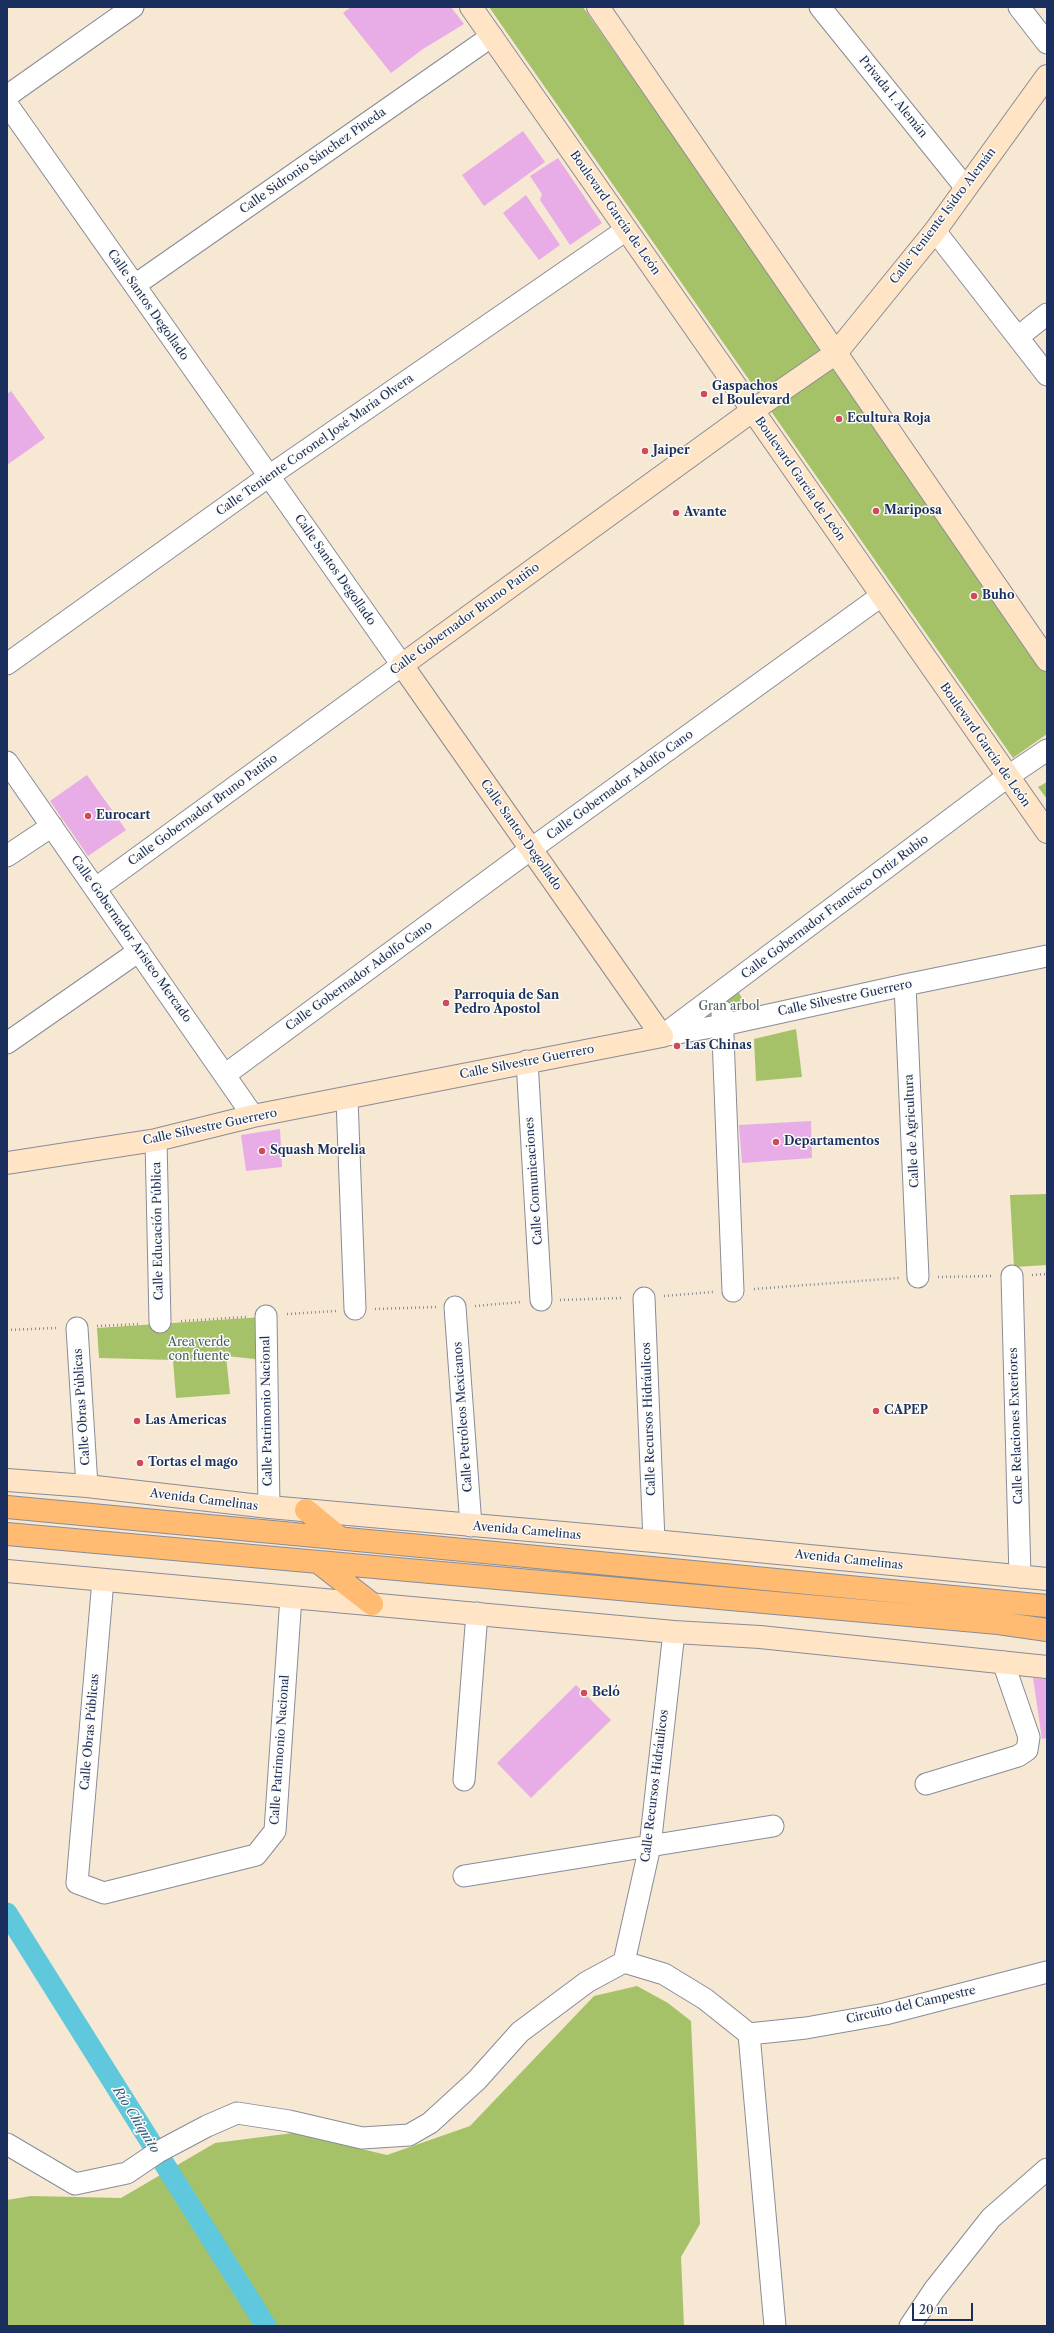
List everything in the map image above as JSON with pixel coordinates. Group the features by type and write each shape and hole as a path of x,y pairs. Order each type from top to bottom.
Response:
{"highway":[{"name":"Avenida Camelinas","path":"7,1507 339,1537 461,1551 1047,1606"},
{"path":"306,1510 339,1537"},
{"path":"7,1534 998,1623 1047,1630"},
{"path":"318,1562 372,1604"}],"street":[{"path":"7,96 133,7"},
{"name":"Boulevard García de León","path":"471,7 1007,777 1047,832"},
{"path":"598,7 1047,660"},
{"name":"Privada I. Alemán","path":"820,7 966,188"},
{"path":"1019,7 1047,43"},
{"name":"Calle Sidronio Sánchez Pineda","path":"135,285 492,36"},
{"name":"Calle Teniente Isidro Alemán","path":"836,353 935,231 1047,76"},
{"name":"Calle Santos Degollado","path":"7,104 662,1036"},
{"name":"Calle Teniente Coronel José María Olvera","path":"7,664 269,476 626,230"},
{"path":"935,231 1047,375"},
{"path":"1018,338 1047,314"},
{"name":"Calle Gobernador Bruno Patiño","path":"96,888 752,411 836,353"},
{"name":"Calle Gobernador Adolfo Cano","path":"226,1074 531,849 881,596"},
{"name":"Calle Gobernador Francisco Ortiz Rubio","path":"662,1036 1007,777 1047,750"},
{"name":"Calle Gobernador Aristeo Mercado","path":"7,762 254,1116"},
{"path":"7,856 52,826"},
{"path":"7,1043 139,951"},
{"name":"Calle Silvestre Guerrero","path":"7,1163 156,1140 254,1116 347,1099 526,1061 723,1025 905,984 1047,956"},
{"name":"Calle de Agricultura","path":"905,984 918,1277"},
{"path":"720,993 723,1025 733,1290"},
{"name":"Calle Comunicaciones","path":"526,1061 541,1300"},
{"path":"347,1099 355,1309"},
{"name":"Calle Educación Pública","path":"156,1140 160,1322"},
{"name":"Calle Relaciones Exteriores","path":"1012,1276 1020,1577"},
{"name":"Calle Recursos Hidráulicos","path":"644,1298 654,1541"},
{"name":"Calle Petróleos Mexicanos","path":"455,1307 471,1526"},
{"name":"Calle Patrimonio Nacional","path":"266,1316 269,1507"},
{"name":"Calle Obras Públicas","path":"77,1328 87,1486"},
{"name":"Avenida Camelinas","path":"7,1480 87,1486 269,1507 654,1541 1047,1579"},
{"path":"7,1571 674,1632 760,1637 1047,1667"},
{"name":"Calle Obras Públicas","path":"77,1883 103,1580"},
{"name":"Calle Patrimonio Nacional","path":"77,1883 104,1893 256,1855 275,1832 291,1597"},
{"path":"464,1780 477,1613"},
{"name":"Calle Recursos Hidráulicos","path":"624,1962 650,1846 674,1632"},
{"path":"926,1784 1018,1756 1027,1750 1029,1737 1003,1662"},
{"path":"464,1876 773,1826"},
{"path":"7,2144 75,2184 127,2173 158,2152 207,2126 237,2114 289,2121 362,2138 409,2136 430,2123 471,2086 520,2032 587,1982 624,1962 664,1974 705,2000 749,2034 775,2326"},
{"name":"Circuito del Campestre","path":"749,2034 806,2028 885,2014 1047,1972"},
{"path":"910,2326 934,2290 991,2218 1047,2169"}],"green space":[{"path":"489,7 583,7 1047,672 1047,734 1013,758"},
{"path":"1047,782 1047,799 1038,787"},
{"name":"Gran arbol","path":"735,986 753,1017 690,1029"},
{"path":"796,1029 802,1077 756,1081 754,1039"},
{"path":"1047,1194 1047,1265 1014,1267 1010,1195"},
{"name":"Area verde con fuente","path":"263,1317 264,1360 226,1356 230,1394 176,1398 173,1360 99,1358 97,1328"},
{"path":"637,1986 668,2003 691,2021 700,2224 681,2257 684,2326 7,2326 7,2200 31,2196 121,2198 215,2143 293,2133 387,2155 470,2126 594,1996"}],"building":[{"path":"351,7 451,7 464,24 423,49 391,73 343,13"},
{"path":"523,131 545,162 484,206 462,175"},
{"path":"558,158 602,223 570,245 540,200 542,194 530,176"},
{"path":"526,195 560,245 539,260 503,213"},
{"path":"11,391 45,438 7,465 7,394"},
{"name":"Eurocart","path":"87,775 126,830 88,856 50,801"},
{"name":"Departamentos","path":"811,1121 812,1158 742,1163 739,1125"},
{"name":"Squash Morelia","path":"280,1129 282,1167 246,1171 241,1135"},
{"path":"1033,1678 1047,1679 1047,1738 1042,1739"},
{"path":"576,1685 611,1720 531,1798 497,1763"}],"waterway":[{"name":"Río Chiquito","path":"7,1913 266,2326"}],"place":[{"name":"Gaspachos el Boulevard","path":"704,394"},
{"name":"Ecultura Roja","path":"839,419"},
{"name":"Jaiper","path":"645,451"},
{"name":"Mariposa","path":"876,511"},
{"name":"Avante","path":"676,513"},
{"name":"Buho","path":"974,596"},
{"name":"Eurocart","path":"88,816"},
{"name":"Parroquia de San Pedro Apostol","path":"446,1003"},
{"name":"Las Chinas","path":"677,1046"},
{"name":"Departamentos","path":"776,1142"},
{"name":"Squash Morelia","path":"262,1151"},
{"name":"CAPEP","path":"876,1411"},
{"name":"Las Americas","path":"137,1421"},
{"name":"Tortas el mago","path":"140,1463"},
{"name":"Beló","path":"584,1693"}]}
